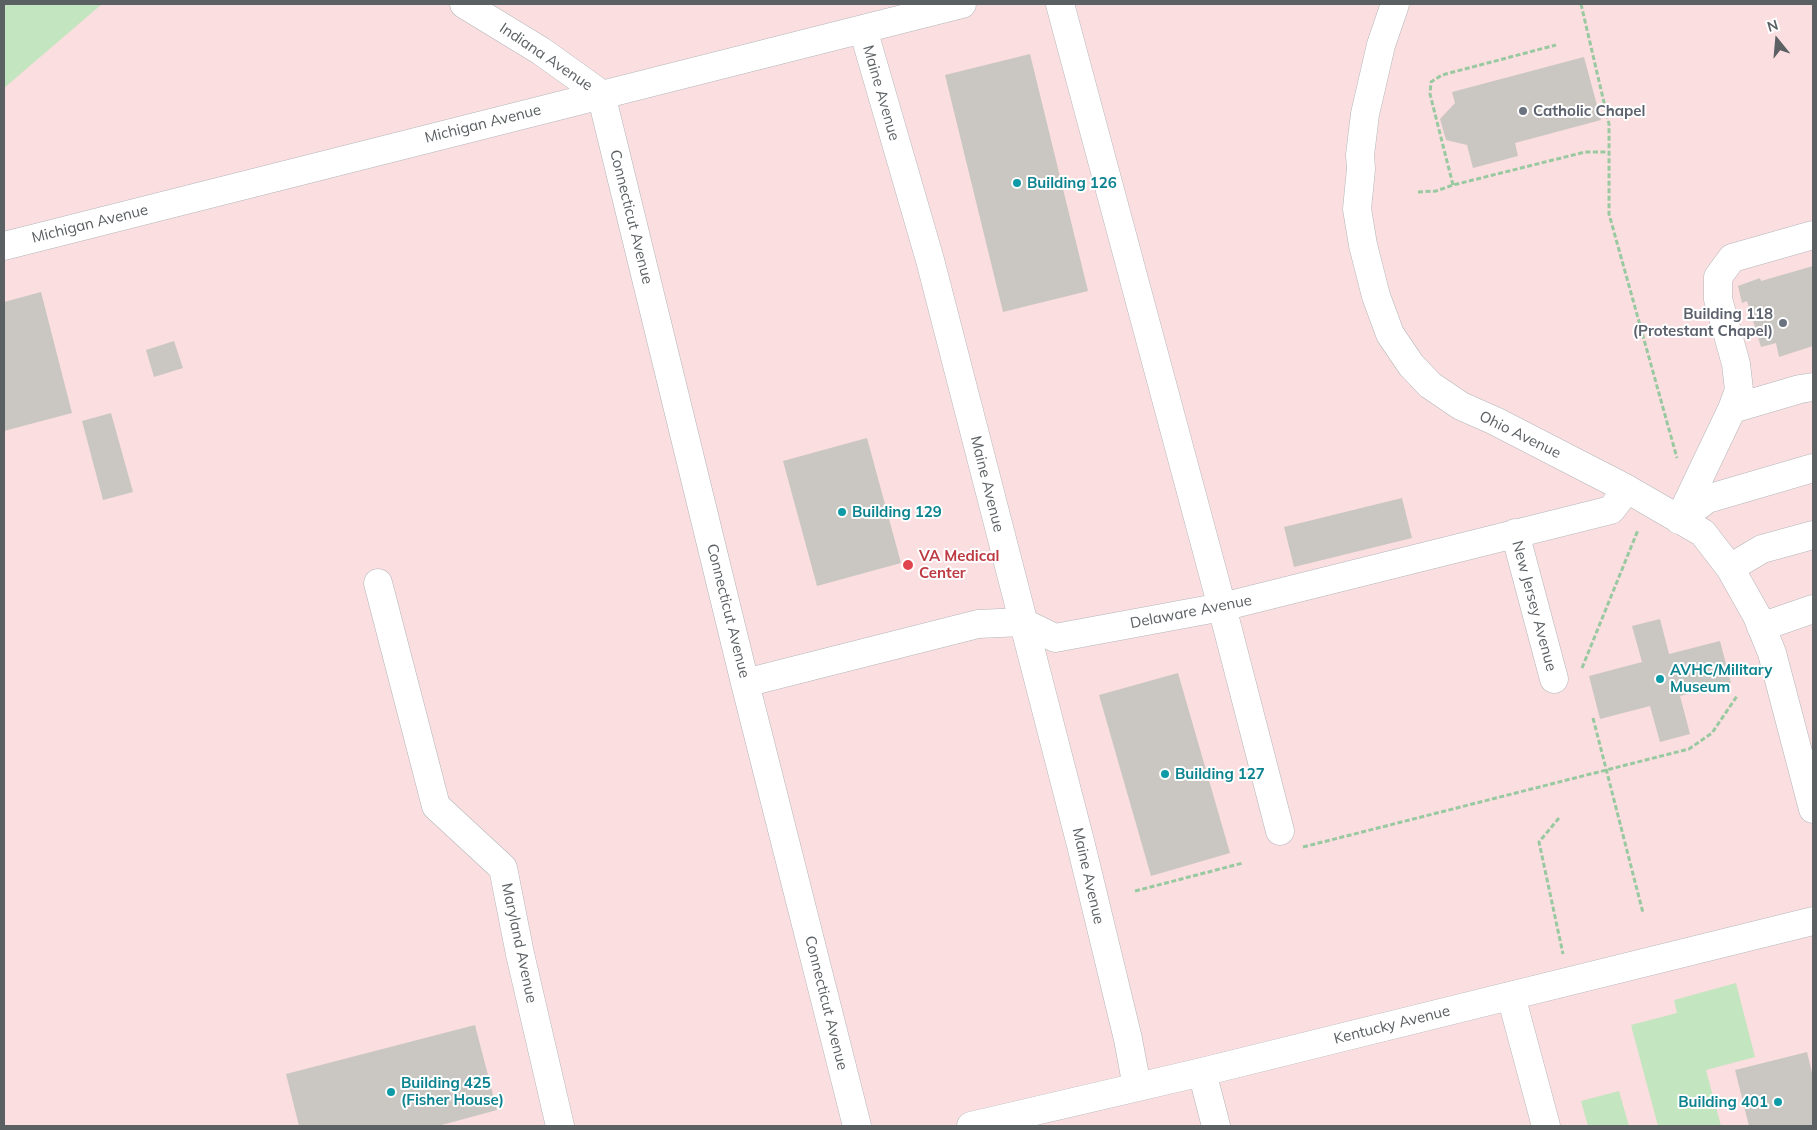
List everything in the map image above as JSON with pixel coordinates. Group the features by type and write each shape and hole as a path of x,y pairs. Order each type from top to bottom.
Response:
{"street":[{"name":"Indiana Avenue","path":"464,4 541,51 601,94"},
{"name":"Michigan Avenue","path":"4,246 962,4"},
{"path":"1060,4 1222,607 1280,831"},
{"name":"Ohio Avenue","path":"1395,4 1380,45 1365,114 1360,155 1361,169 1357,209 1363,245 1376,296 1390,334 1411,365 1430,385 1460,406 1495,421 1628,489 1703,533 1730,568 1761,627 1776,666 1813,809"},
{"name":"Maine Avenue","path":"863,29 930,260 1079,837 1128,1040 1137,1087"},
{"name":"Connecticut Avenue","path":"601,94 745,683 857,1126"},
{"path":"1679,520 1740,390 1736,364 1718,299 1718,277 1732,258 1813,235"},
{"path":"1732,409 1813,387"},
{"path":"1679,520 1707,499 1813,468"},
{"name":"Delaware Avenue","path":"745,683 978,624 1022,622 1055,638 1222,607 1611,510 1628,489"},
{"name":"New Jersey Avenue","path":"1515,533 1554,679"},
{"path":"1730,568 1762,550 1813,535"},
{"name":"Maryland Avenue","path":"378,583 436,806 504,868 520,954 560,1126"},
{"path":"1761,627 1813,609"},
{"name":"Kentucky Avenue","path":"971,1126 1202,1072 1813,920"},
{"path":"1512,996 1546,1126"},
{"path":"1202,1072 1216,1126"}],"path":[{"path":"1581,4 1609,124 1609,214 1677,460"},
{"path":"1454,185 1430,94 1431,82 1442,75 1556,45"},
{"path":"1418,192 1436,191 1585,152 1609,152"},
{"path":"1580,673 1638,530"},
{"path":"1303,847 1689,749 1712,733 1737,696"},
{"path":"1593,718 1643,912"},
{"path":"1558,934 1539,842 1559,818"},
{"path":"1135,891 1242,864"}],"shaded area":[{"name":"VA Medical Center","path":"4,4 1813,4 1813,1126 4,1126"}],"green space":[{"path":"4,4 102,4 4,88"},
{"path":"1736,983 1755,1057 1706,1070 1721,1126 1658,1126 1631,1025 1677,1013 1674,1000"},
{"path":"1619,1091 1629,1126 1588,1126 1581,1101"}],"building":[{"name":"Building 126","path":"1030,54 1088,291 1003,312 945,75"},
{"name":"Catholic Chapel","path":"1584,57 1601,120 1515,143 1518,156 1473,168 1467,145 1446,140 1440,119 1455,103 1452,92"},
{"name":"Building 118 (Protestant Chapel)","path":"1813,266 1813,346 1779,357 1776,343 1761,347 1747,301 1742,303 1738,286 1760,278 1761,281"},
{"path":"41,292 72,413 4,431 4,302"},
{"path":"174,341 183,368 154,377 146,350"},
{"path":"111,413 133,492 103,500 82,421"},
{"name":"Building 129","path":"867,438 901,563 817,586 783,461"},
{"path":"1402,498 1412,538 1294,567 1284,527"},
{"name":"AVHC/Military Museum","path":"1660,619 1669,654 1720,641 1731,683 1680,696 1690,734 1660,742 1650,706 1600,719 1589,676 1642,662 1632,626"},
{"name":"Building 127","path":"1178,673 1230,853 1151,876 1099,695"},
{"name":"Building 425 (Fisher House)","path":"475,1025 497,1110 438,1126 299,1126 286,1074"},
{"name":"Building 401","path":"1807,1052 1813,1077 1813,1126 1749,1126 1735,1070"}],"place":[{"name":"Catholic Chapel","path":"1523,111"},
{"name":"Building 126","path":"1017,183"},
{"name":"Building 118 (Protestant Chapel)","path":"1783,323"},
{"name":"Building 129","path":"842,512"},
{"name":"VA Medical Center","path":"908,565"},
{"name":"AVHC/Military Museum","path":"1660,679"},
{"name":"Building 127","path":"1165,774"},
{"name":"Building 425 (Fisher House)","path":"391,1092"},
{"name":"Building 401","path":"1778,1102"}]}
